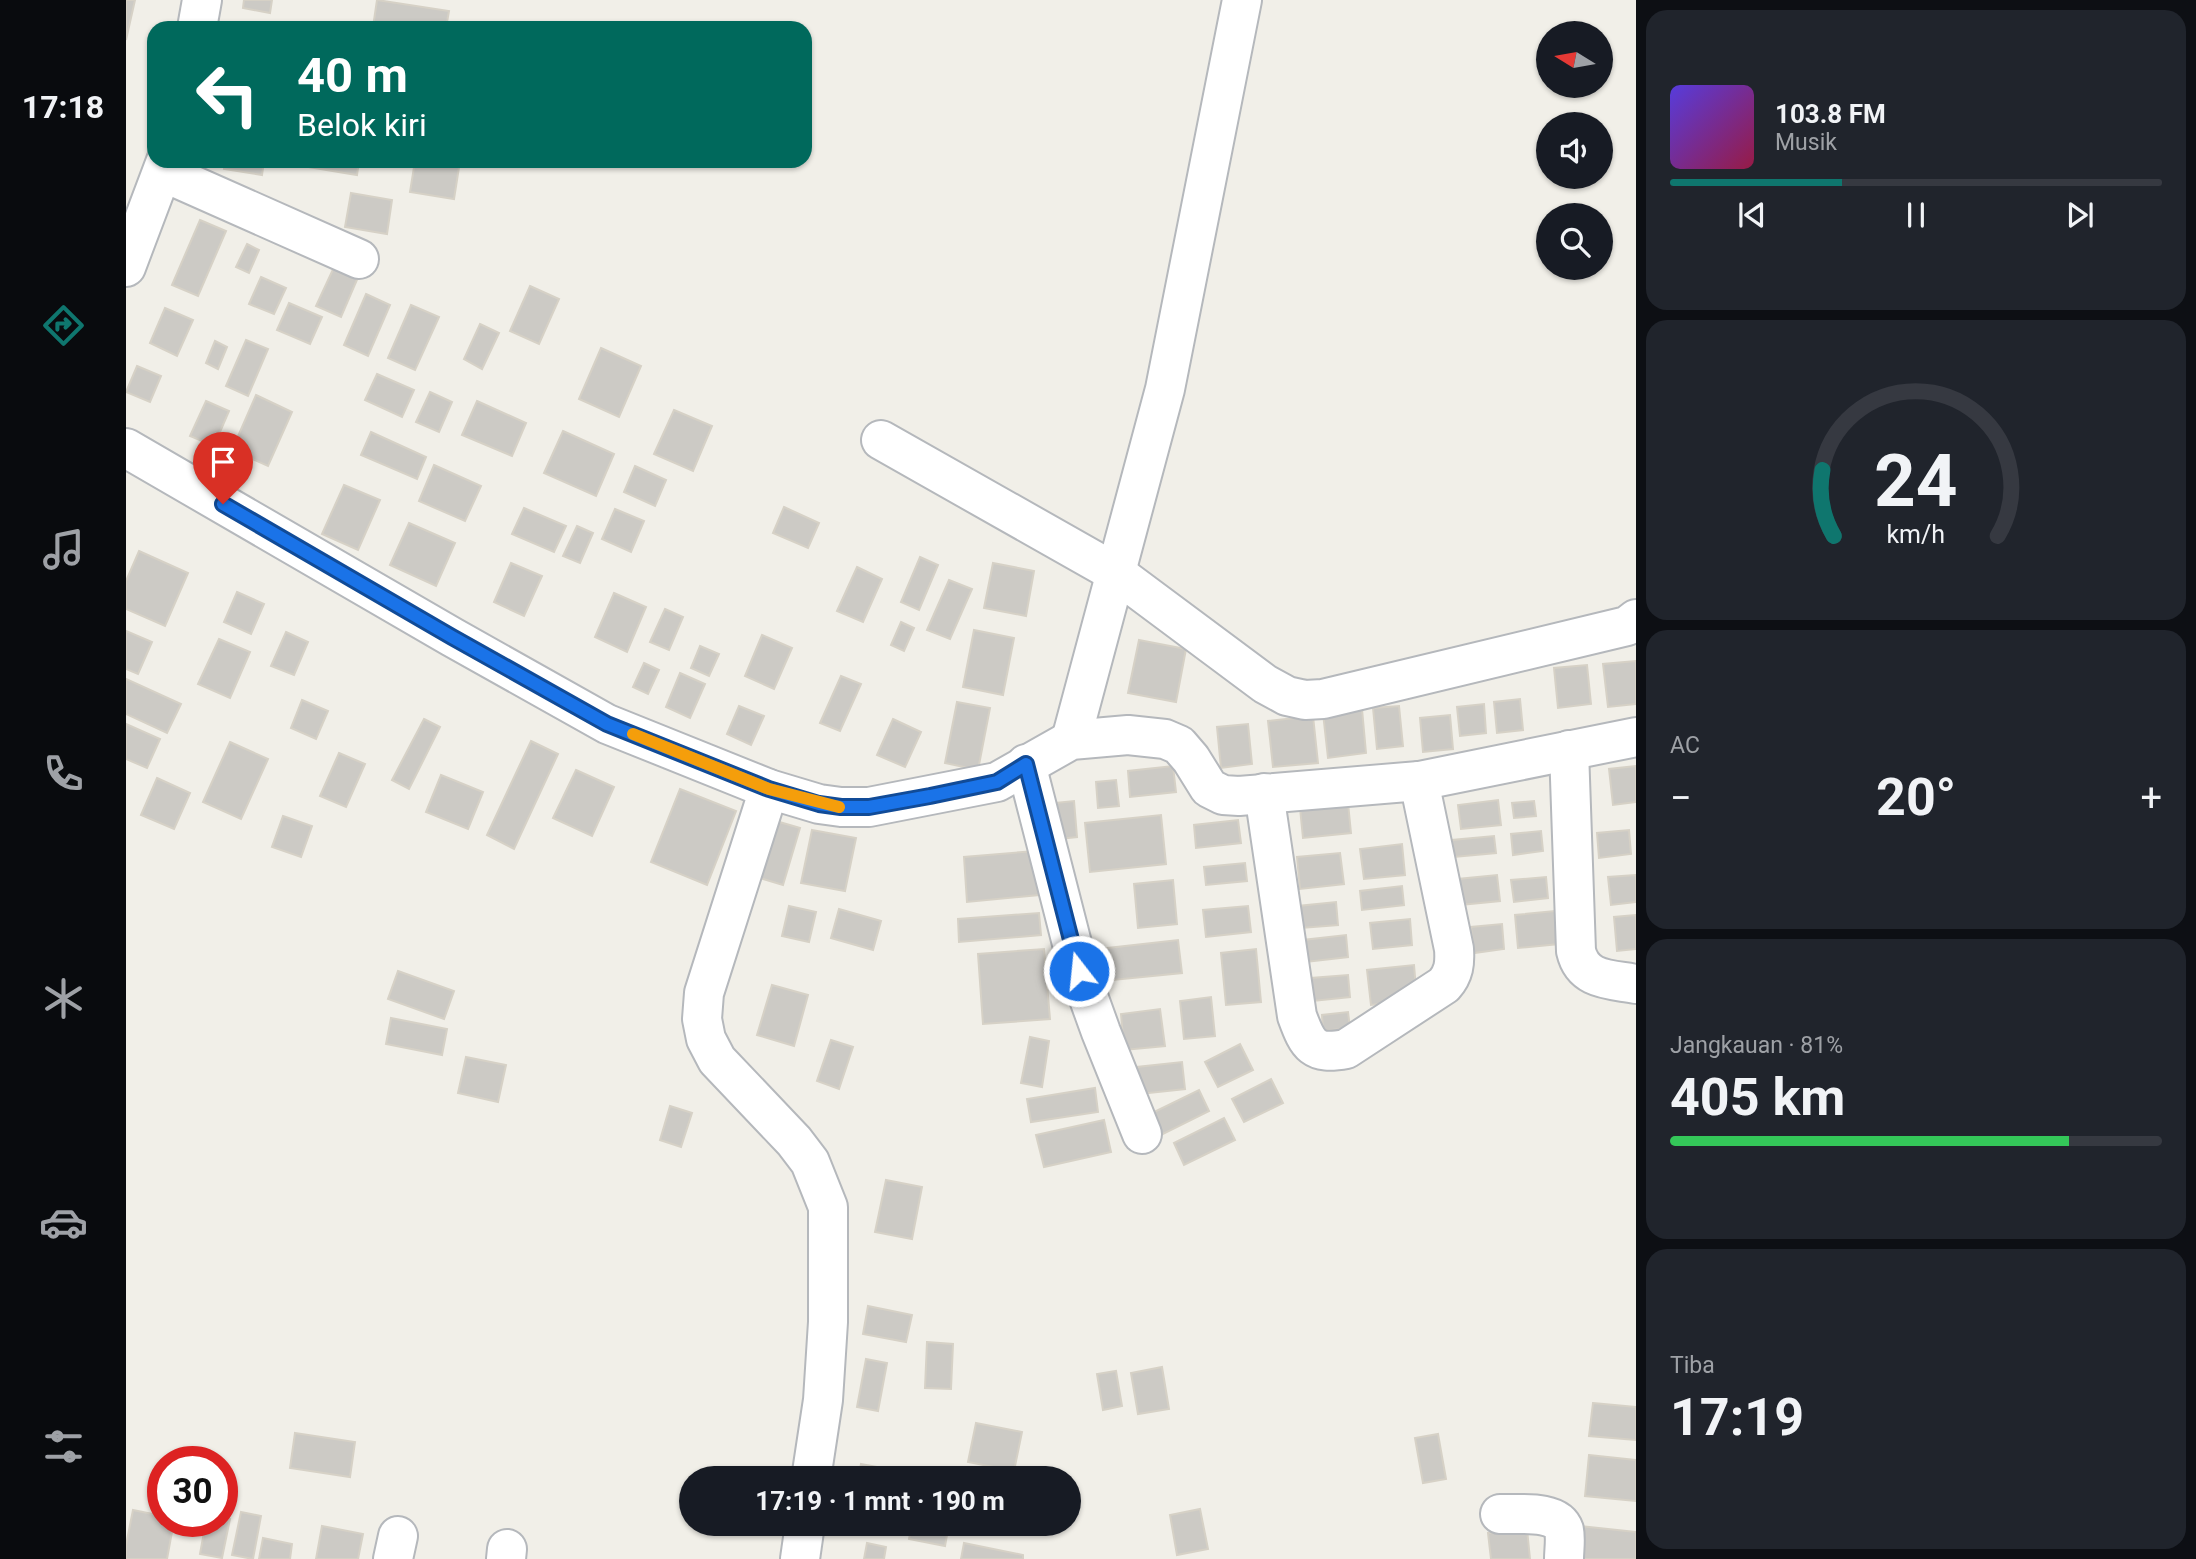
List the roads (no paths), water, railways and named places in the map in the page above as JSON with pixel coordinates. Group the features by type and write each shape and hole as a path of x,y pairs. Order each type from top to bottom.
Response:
{"street":[{"path":"198,21 202,0"},
{"path":"1071,740 1164,389 1242,0"},
{"path":"126,267 164,168"},
{"path":"169,168 359,258"},
{"path":"881,440 1116,573 1265,684 1287,696 1305,700 1323,699 1627,626 1636,619"},
{"path":"126,448 607,724 769,789 819,804 869,807 997,782 1071,740 1128,735 1164,739 1185,750 1209,788 1223,795 1239,796 1419,781 1636,737"},
{"path":"1569,750 1578,961 1586,971 1600,978 1636,984"},
{"path":"1026,764 1079,971 1142,1134"},
{"path":"1264,793 1297,1016 1304,1036 1313,1048 1328,1053 1346,1049 1444,985 1451,977 1454,949 1419,781"},
{"path":"769,789 704,993 702,1018 706,1039 717,1060 810,1161 828,1207 828,1322 822,1401 813,1466"},
{"path":"1500,1514 1549,1516 1558,1521 1565,1533 1564,1559"},
{"path":"800,1559 803,1536"}]}
